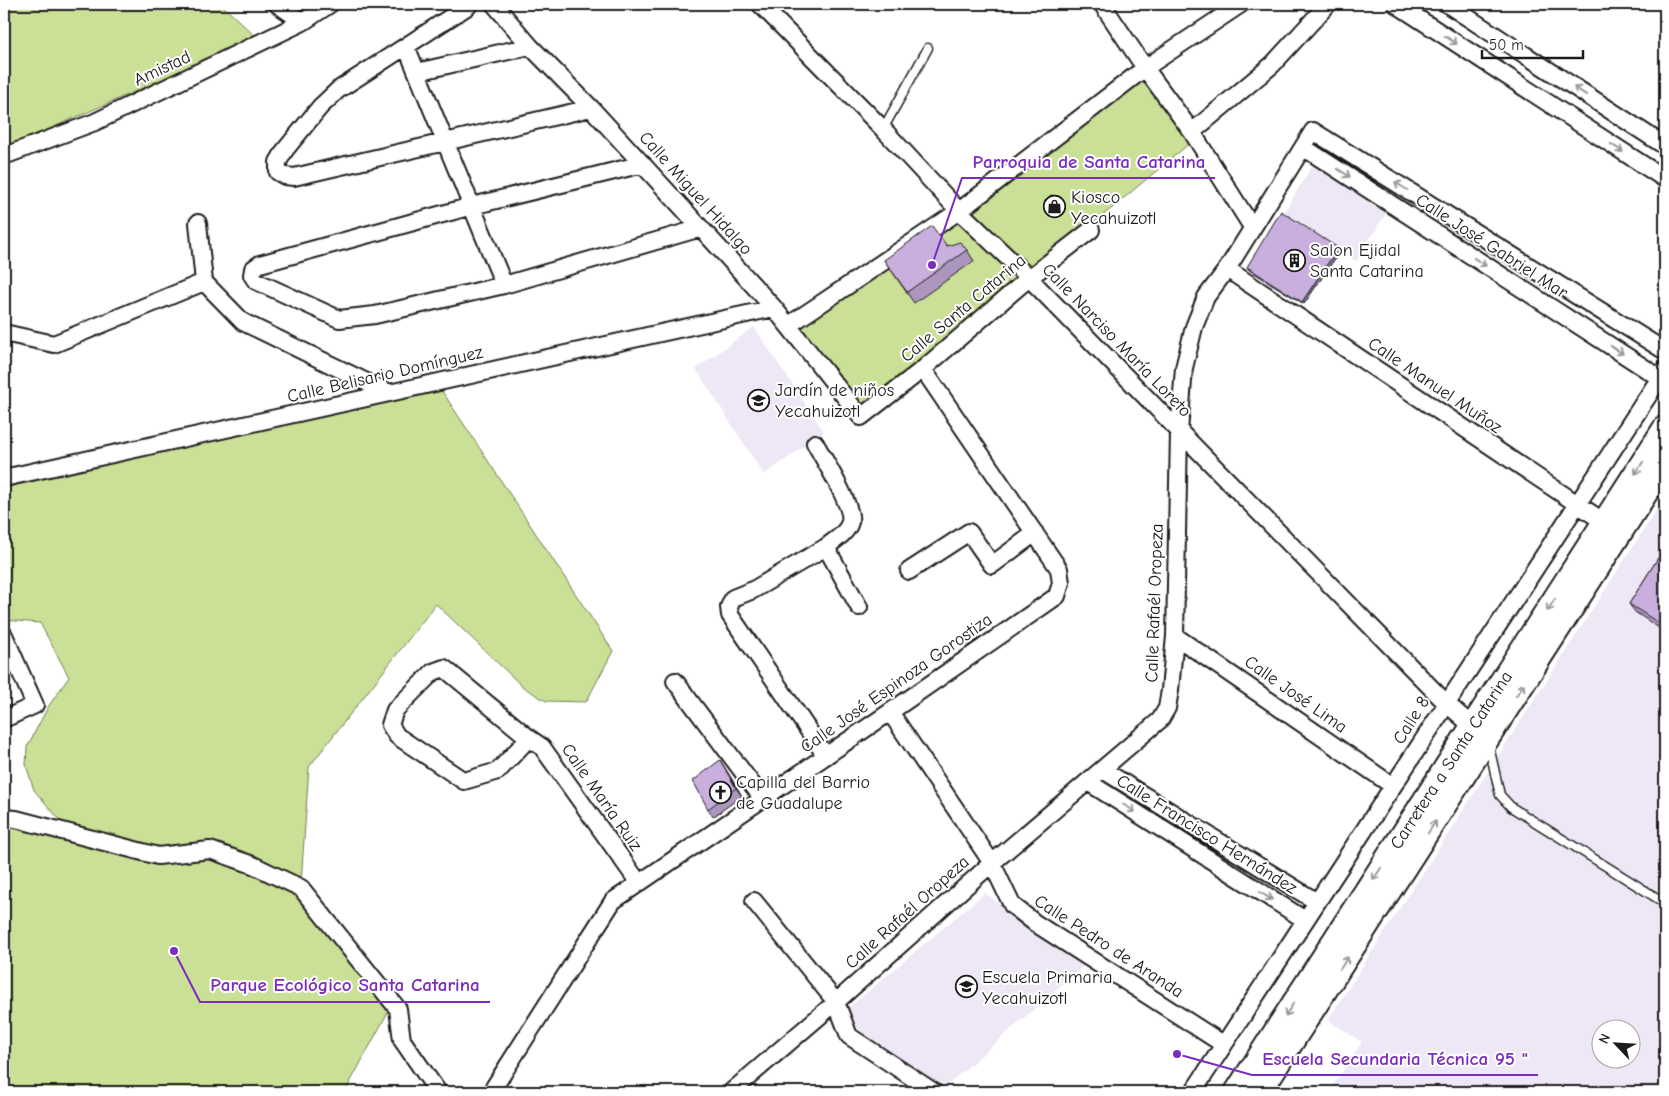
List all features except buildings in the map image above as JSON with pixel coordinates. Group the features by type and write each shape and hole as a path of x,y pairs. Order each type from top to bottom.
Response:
{"main road":[{"name":"Carretera a Santa Catarina","path":"1236,1092 1480,733 1613,528 1665,427"},
{"name":"Carretera a Santa Catarina","path":"1613,528 1665,464"},
{"name":"Carretera a Santa Catarina","path":"1260,1092 1480,733"}],"street":[{"path":"277,4 303,22"},
{"name":"Amistad","path":"4,156 95,122 303,22 330,4"},
{"name":"Calle Narciso María Loreto","path":"760,4 883,129 959,211 1029,278 1446,703 1480,733"},
{"path":"1102,4 1145,68 1192,132 1252,227"},
{"path":"789,325 959,211 1145,68 1241,4"},
{"path":"1192,132 1272,65 1328,4"},
{"path":"1396,4 1665,180"},
{"path":"1433,28 1447,4 1665,146"},
{"name":"Calle Miguel Hidalgo","path":"496,5 530,46 591,108 774,308 861,416"},
{"path":"468,6 338,90 320,107 285,150 278,162 278,172 285,176 294,177 591,108"},
{"path":"406,46 504,285"},
{"path":"417,72 530,46"},
{"path":"1595,134 1611,111"},
{"name":"Calle Rafaél Oropeza","path":"730,1092 836,1002 992,863 1160,720 1167,708 1176,636 1179,432 1184,368 1194,327 1206,297 1226,269 1313,131"},
{"name":"Calle José Gabriel Mar","path":"1313,131 1665,351"},
{"name":"Calle José Gabriel Mar","path":"1303,147 1662,374"},
{"path":"643,164 472,206 260,264 253,269 252,275 256,282 339,319 375,315 504,285 701,228"},
{"path":"198,223 204,282 242,322 388,393"},
{"name":"Calle Santa Catarina","path":"861,416 923,369 1029,278 1091,230"},
{"name":"Calle Manuel Muñoz","path":"1226,269 1613,528"},
{"path":"4,333 54,344 204,282"},
{"name":"Calle Belisario Domínguez","path":"4,478 774,308"},
{"name":"Calle José Espinoza Gorostiza","path":"491,1092 613,901 1057,596 1061,583 1059,569 923,369"},
{"name":"Calle 8","path":"1193,1092 1662,374"},
{"path":"815,443 849,507 851,520 846,531 826,547 753,590 733,598 729,607 730,615 826,756"},
{"path":"909,571 969,532 992,565 1035,533"},
{"path":"826,547 859,607"},
{"path":"4,635 35,705 4,719"},
{"name":"Calle José Lima","path":"1176,636 1393,786"},
{"name":"Calle María Ruiz","path":"529,738 498,771 464,782 397,736 390,725 395,710 433,672 444,668 542,747 639,883"},
{"path":"676,681 763,799"},
{"name":"Calle Pedro de Aranda","path":"890,712 992,863 1012,905 1035,922 1223,1044"},
{"name":"Calle Francisco Hernández","path":"1103,770 1316,902"},
{"name":"Calle Francisco Hernández","path":"1088,782 1305,920"},
{"path":"4,818 16,819 158,856 210,850 252,865 301,888 398,1009 402,1040 438,1092"},
{"path":"754,901 836,1002 849,1036 934,1092"}],"lane":[{"path":"883,129 928,48"},
{"path":"1480,733 1500,795 1511,807 1665,903"}],"shaded area":[{"path":"1314,163 1388,210 1356,261 1283,214"},
{"name":"Jardín de niños Yecahuizotl","path":"754,327 824,432 764,475 696,369"},
{"path":"1665,497 1665,1092 1329,1092 1362,1042 1328,1020"},
{"name":"Escuela Primaria Yecahuizotl","path":"985,893 1083,966 944,1088 858,1029 847,1009"}],"green space":[{"path":"4,4 221,4 257,38 8,147 4,143"},
{"path":"1151,70 1196,138 1029,277 961,208"},
{"path":"958,207 1026,276 861,416 794,331"},
{"path":"442,391 613,651 586,702 546,701 523,687 436,604 309,767 301,883 217,845 124,846 66,827 34,790 26,765 27,747 48,707 69,677 40,623 4,620 4,488"},
{"path":"4,821 158,857 208,851 301,890 388,1012 345,1092 4,1092"}],"place":[{"name":"Kiosco Yecahuizotl","path":"1055,207"},
{"name":"Salon Ejidal Santa Catarina","path":"1294,260"},
{"name":"Parroquia de Santa Catarina","path":"932,265"},
{"name":"Jardín de niños Yecahuizotl","path":"759,400"},
{"name":"Capilla del Barrio de Guadalupe","path":"720,792"},
{"name":"Parque Ecológico Santa Catarina","path":"174,951"},
{"name":"Escuela Primaria Yecahuizotl","path":"966,987"},
{"name":"Escuela Secundaria Técnica 95 \"","path":"1177,1054"}]}
